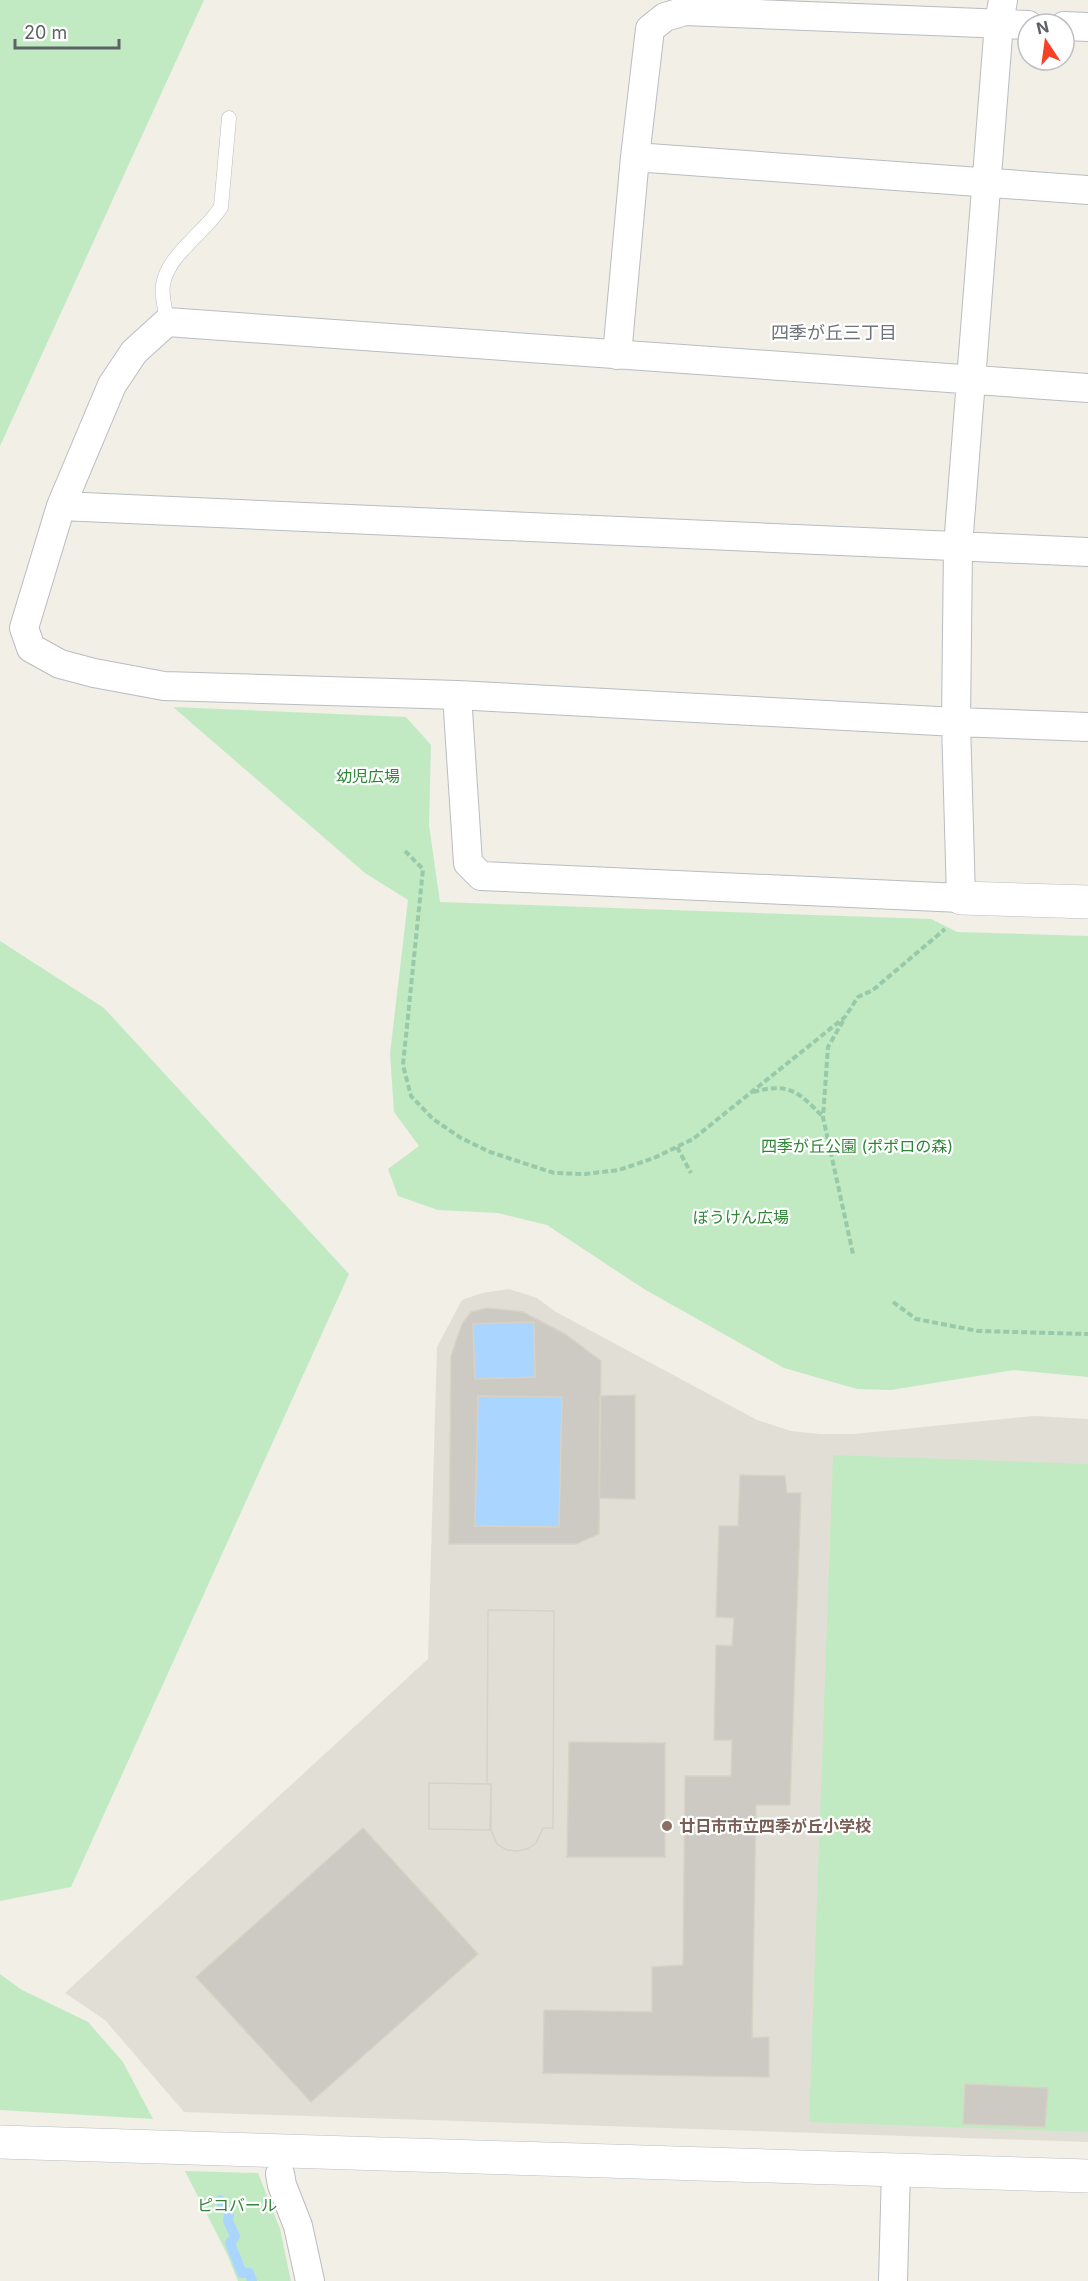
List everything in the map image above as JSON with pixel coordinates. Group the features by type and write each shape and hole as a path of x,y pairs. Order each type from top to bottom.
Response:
{"street":[{"path":"617,355 635,157 650,29 665,17 684,11 1001,12 1016,19"},
{"path":"962,898 956,722 958,546 1001,12"},
{"path":"635,157 1088,190"},
{"path":"1088,388 167,322 134,352 112,385 61,506 24,628 30,648 60,664 164,686 457,695 1088,727"},
{"path":"61,506 1088,552"},
{"path":"457,695 468,863 481,876 1088,902"},
{"path":"0,2142 1088,2176"},
{"path":"893,2281 896,2170"},
{"path":"280,2174 298,2226 310,2281"}],"lane":[{"path":"167,322 162,286 168,266 214,219 221,207 229,118"}],"path":[{"path":"405,850 423,869 403,1065 411,1096 433,1119 461,1138 490,1152 554,1173 585,1174 619,1170 693,1139 845,1017"},
{"path":"853,1254 823,1118 828,1047 858,997 873,990 946,929"},
{"path":"749,1093 774,1086 801,1095 823,1118"},
{"path":"676,1147 691,1173"},
{"path":"892,1302 916,1319 978,1331 1088,1334"}],"shaded area":[{"name":"廿日市市立四季が丘小学校","path":"509,1289 537,1298 556,1312 757,1420 791,1431 854,1434 1034,1416 1088,1419 1088,2142 184,2112 105,2020 65,1993 428,1659 437,1347 462,1300 482,1293"}],"green space":[{"path":"0,0 204,0 0,446"},
{"name":"四季が丘公園 (ポポロの森)","path":"173,707 406,717 431,745 429,825 440,902 931,919 957,932 1088,936 1088,1377 1014,1370 891,1390 857,1389 784,1368 644,1289 547,1225 498,1213 438,1210 398,1196 388,1169 419,1146 394,1112 390,1054 408,900 365,873"},
{"path":"0,941 104,1008 349,1274 71,1887 0,1901"},
{"path":"833,1455 1088,1464 1088,2132 809,2122"},
{"path":"0,1974 22,1990 88,2022 123,2062 153,2119 0,2110"},
{"name":"ピコバール","path":"185,2171 258,2173 280,2229 291,2281 238,2281 227,2254"}],"water":[{"path":"534,1322 535,1377 475,1379 473,1324"},
{"path":"478,1396 562,1397 559,1527 475,1526"}],"building":[{"path":"487,1308 523,1312 565,1334 601,1361 599,1534 576,1544 449,1544 451,1356 462,1324 471,1312","holes":["534,1322 535,1377 475,1379 473,1324","478,1396 562,1397 559,1527 475,1526"]},
{"path":"635,1395 635,1499 599,1498 600,1396"},
{"path":"740,1475 785,1476 787,1493 801,1493 790,1805 756,1805 752,2038 769,2037 769,2077 543,2073 544,2010 652,2012 652,1967 683,1965 685,1776 731,1776 732,1740 714,1740 716,1645 732,1646 734,1618 716,1617 719,1526 738,1526"},
{"path":"488,1610 554,1611 553,1828 543,1828 536,1843 527,1849 517,1851 507,1850 497,1844 491,1830 429,1829 429,1783 487,1784"},
{"path":"488,1610 554,1611 553,1828 543,1828 536,1843 527,1849 517,1851 507,1850 497,1844 490,1828 491,1784 487,1784"},
{"path":"569,1742 665,1743 665,1857 567,1857"},
{"path":"429,1783 491,1784 491,1830 429,1829"},
{"path":"363,1828 478,1954 311,2102 196,1977"},
{"path":"965,2084 1048,2088 1045,2127 963,2124"}],"waterway":[{"path":"220,2200 229,2213 228,2221 235,2236 230,2243 242,2273 249,2273 252,2281"}],"place":[{"name":"廿日市市立四季が丘小学校","path":"667,1826"}],"district":[{"name":"四季が丘三丁目","path":"834,332"}],"park label":[{"name":"幼児広場","path":"368,776"},
{"name":"ぼうけん広場","path":"741,1217"}]}
